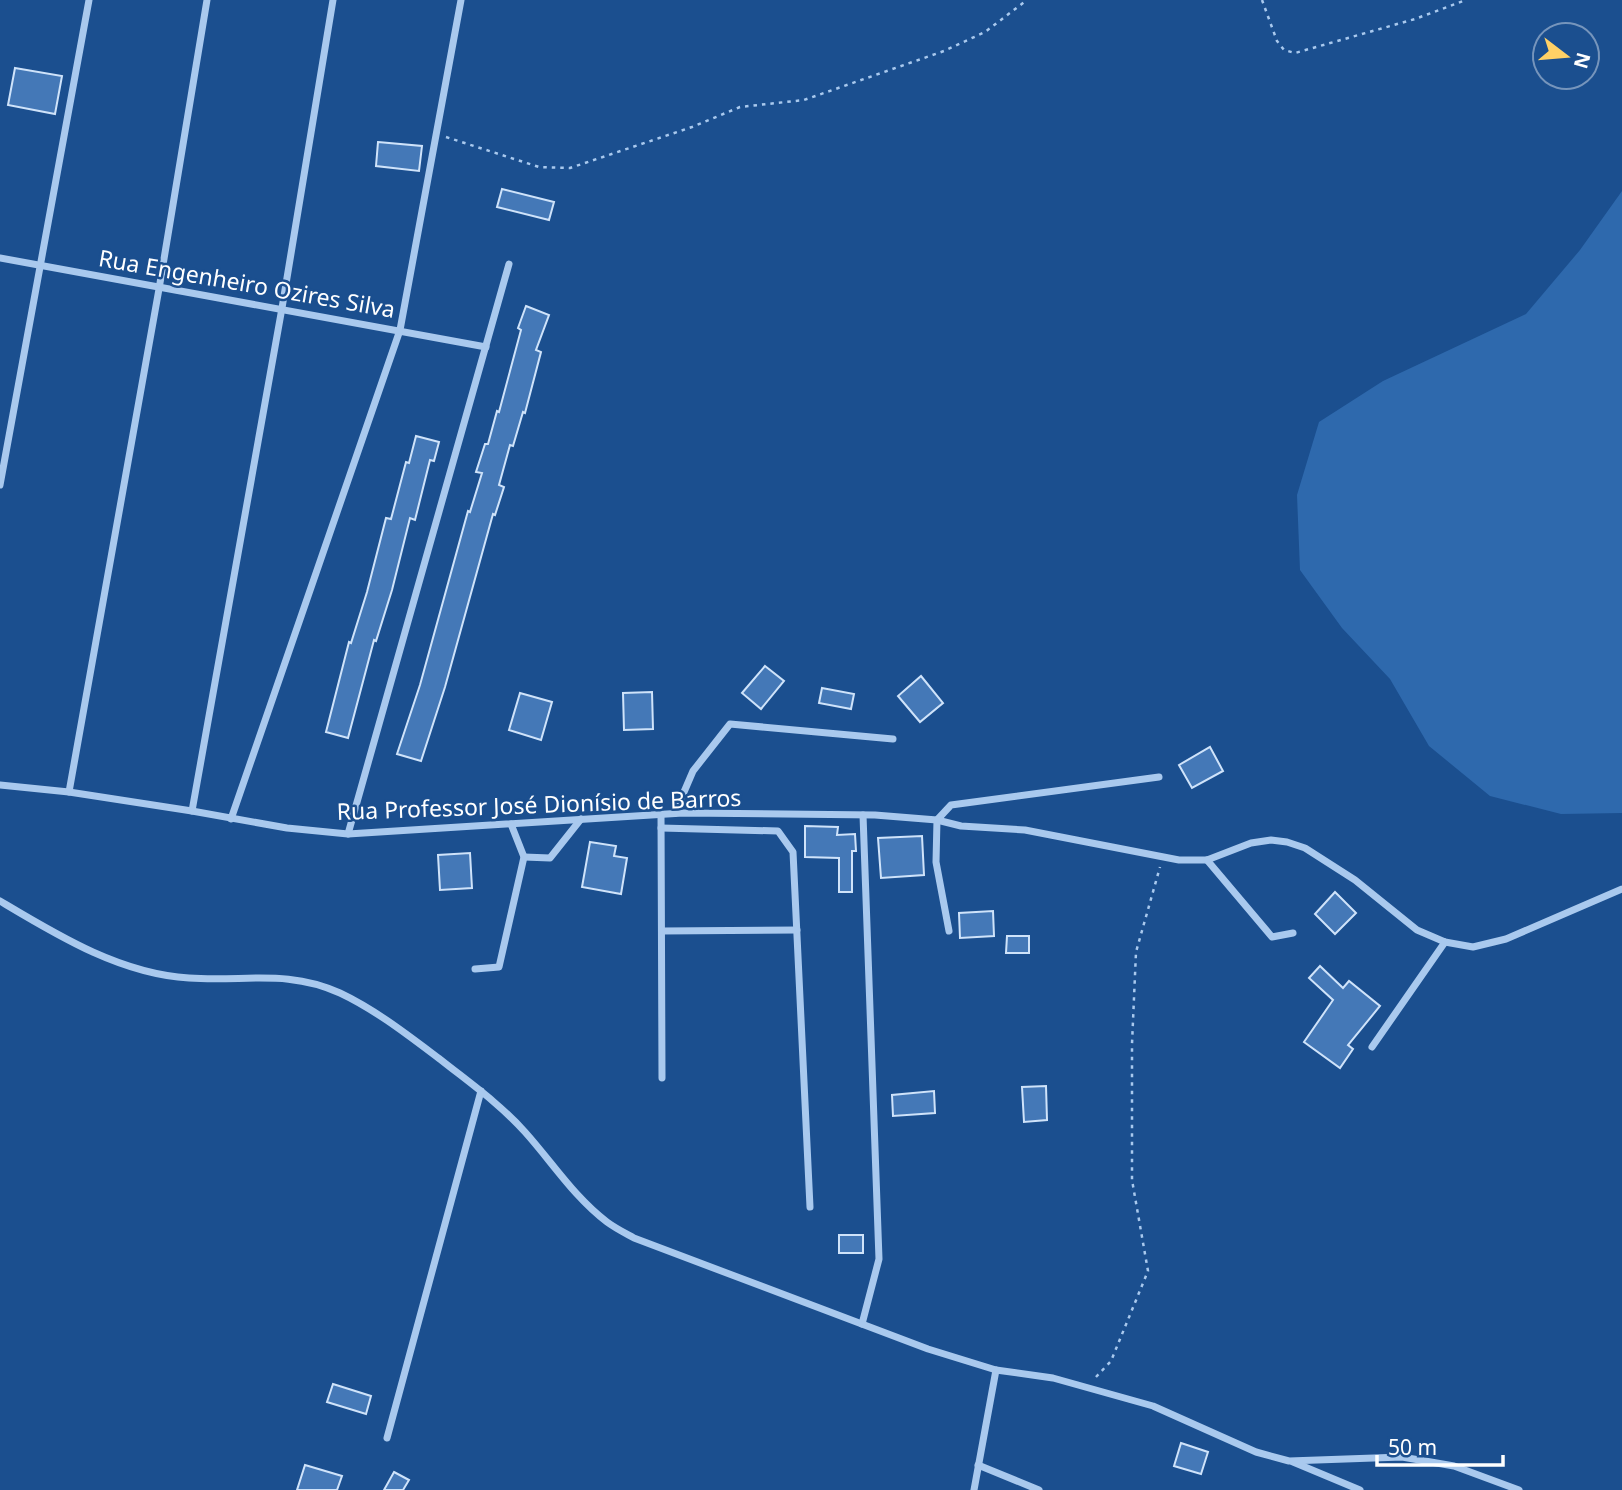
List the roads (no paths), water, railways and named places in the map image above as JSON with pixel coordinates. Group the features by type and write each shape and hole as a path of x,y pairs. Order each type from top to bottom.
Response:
{"street":[{"path":"0,485 89,0"},
{"path":"69,792 159,289 207,0"},
{"path":"192,811 282,309 333,0"},
{"path":"231,819 400,330 461,0"},
{"name":"Rua Engenheiro Ozires Silva","path":"0,258 486,347"},
{"path":"348,834 509,264"},
{"path":"675,813 693,771 730,724 893,739"},
{"path":"949,931 936,862 937,820 951,805 1159,777"},
{"name":"Rua Professor José Dionísio de Barros","path":"0,785 69,792 286,828 348,834 675,813 863,815 937,820 961,826 1024,830 1063,836 1179,860 1207,860 1251,843 1271,840 1305,848 1355,880 1418,930 1445,942 1473,947 1506,939 1622,889"},
{"path":"661,814 662,1078"},
{"path":"862,1324 879,1259 863,815"},
{"path":"524,857 550,858 581,819"},
{"path":"475,969 499,967 524,857 510,824"},
{"path":"661,828 778,831 793,852 810,1207"},
{"path":"1207,860 1272,937 1293,933"},
{"path":"0,901 58,936 101,955 155,973 188,978 280,977 312,981 342,994 400,1029 481,1091 524,1131 578,1195 607,1222 634,1238 928,1349 996,1370 1053,1378 1153,1406 1256,1452 1289,1461 1360,1490"},
{"path":"662,931 797,930"},
{"path":"1372,1047 1445,942"},
{"path":"387,1438 481,1091"},
{"path":"974,1490 996,1370"},
{"path":"1289,1461 1402,1457 1454,1466 1519,1490"},
{"path":"978,1465 1039,1490"}]}
